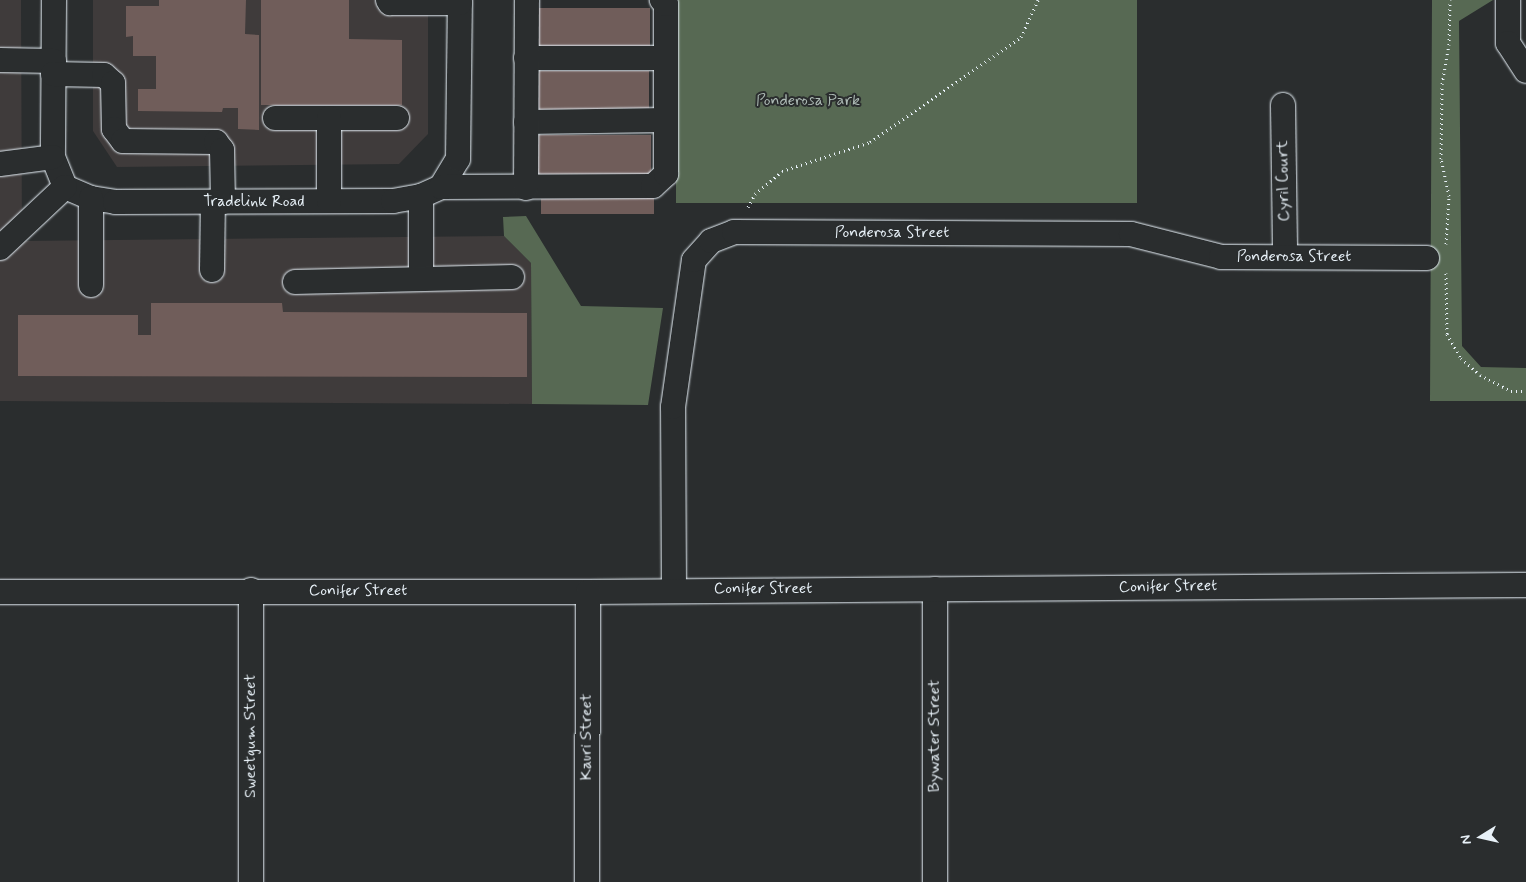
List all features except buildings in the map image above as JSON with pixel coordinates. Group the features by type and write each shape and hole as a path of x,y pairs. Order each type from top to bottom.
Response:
{"street":[{"path":"0,248 65,187 53,157 54,0"},
{"path":"388,0 390,3 460,2 458,159 431,192 421,279"},
{"path":"526,188 527,0"},
{"name":"Tradelink Road","path":"65,187 91,198 115,202 218,202 393,201 431,192 653,186 666,174 666,4 662,0"},
{"path":"1508,5 1508,43 1526,71"},
{"path":"526,58 666,58"},
{"path":"0,60 104,75 113,83 114,129 123,141 216,142 222,150 212,270"},
{"name":"Cyril Court","path":"1283,105 1285,257"},
{"path":"275,118 397,118"},
{"path":"329,118 329,201"},
{"path":"526,122 666,120"},
{"path":"0,164 53,157"},
{"path":"91,198 91,285"},
{"name":"Ponderosa Street","path":"674,590 673,407 694,260 711,241 734,232 1131,234 1221,257 1440,260"},
{"path":"294,282 512,277"},
{"name":"Conifer Street","path":"0,592 251,590 588,592 1526,585"},
{"name":"Bywater Street","path":"935,589 936,882"},
{"name":"Sweetgum Street","path":"251,590 251,882"},
{"name":"Kauri Street","path":"587,882 588,592"}],"path":[{"path":"734,232 755,194 782,171 870,142 1021,37 1038,0"},
{"path":"1450,0 1449,45 1442,84 1441,159 1449,196 1440,260 1447,334 1460,358 1480,375 1510,391 1526,391"}],"shaded area":[{"path":"0,0 21,0 22,241 504,236 531,263 532,404 0,401"},
{"path":"93,0 428,0 428,134 399,164 117,167 93,131"}],"green space":[{"name":"Ponderosa Park","path":"676,0 1137,0 1137,203 676,203"},
{"path":"1432,0 1493,0 1459,21 1462,346 1481,367 1526,368 1526,401 1430,401"},
{"path":"526,216 581,306 663,308 648,405 532,404 531,263 504,236 503,217"}]}
